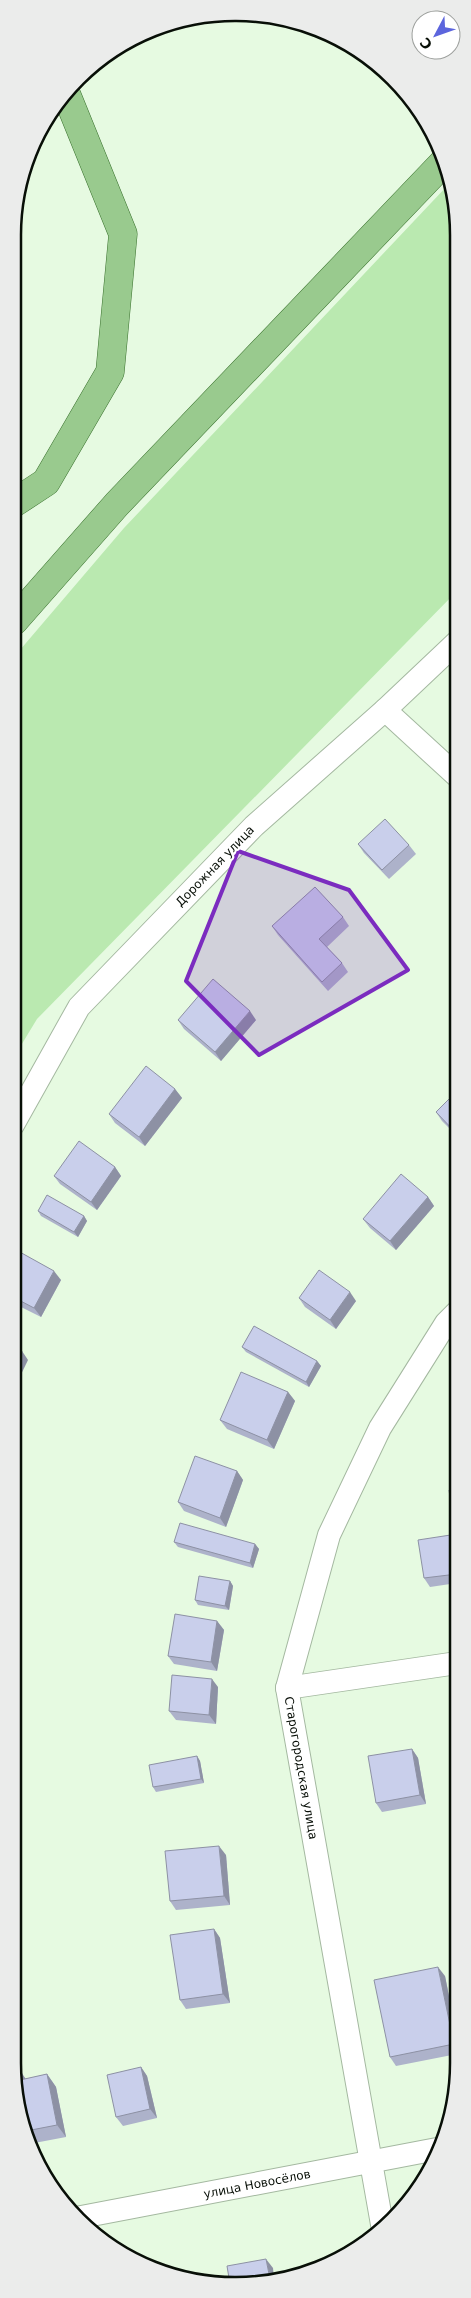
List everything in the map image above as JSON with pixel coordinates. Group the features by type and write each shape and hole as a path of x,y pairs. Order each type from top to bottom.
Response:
{"main road":[{"path":"21,498 46,482 110,372 123,234 69,101"},
{"path":"21,613 117,504 438,168"}],"street":[{"name":"Дорожная улица","path":"21,1112 79,1007 254,826 385,710 450,649"},
{"path":"385,710 450,770"},
{"name":"Старогородская улица","path":"381,2220 287,1688 329,1535 380,1428 450,1319"},
{"path":"287,1688 450,1664"},
{"name":"улица Новосёлов","path":"86,2216 431,2150"}],"highlighted area":[{"path":"238,851 349,890 408,970 259,1055 186,981"}],"green space":[{"path":"444,189 450,236 450,598 37,1019 21,1045 21,649 124,528"}],"building":[{"path":"385,819 409,845 382,870 358,844"},
{"path":"315,887 343,917 319,939 342,963 322,982 272,926"},
{"path":"213,979 250,1011 215,1052 178,1020"},
{"path":"146,1066 175,1089 139,1137 109,1114"},
{"path":"450,1098 450,1127 436,1112"},
{"path":"79,1141 115,1167 91,1202 54,1176"},
{"path":"401,1174 428,1197 390,1241 363,1219"},
{"path":"47,1195 84,1216 74,1232 38,1211"},
{"path":"21,1253 54,1271 34,1308 21,1301"},
{"path":"319,1270 350,1292 330,1320 299,1298"},
{"path":"254,1326 317,1361 306,1382 242,1347"},
{"path":"241,1372 288,1392 267,1440 220,1420"},
{"path":"195,1456 237,1471 220,1518 178,1502"},
{"path":"180,1523 255,1544 250,1563 174,1542"},
{"path":"450,1535 450,1575 424,1578 418,1540"},
{"path":"199,1576 230,1581 225,1606 195,1600"},
{"path":"175,1614 217,1621 211,1662 168,1656"},
{"path":"172,1675 212,1679 209,1715 169,1711"},
{"path":"412,1749 420,1795 376,1803 368,1756"},
{"path":"197,1756 201,1779 153,1787 149,1765"},
{"path":"219,1846 224,1896 170,1901 165,1851"},
{"path":"214,1929 223,1994 180,2000 170,1935"},
{"path":"438,1967 450,2025 450,2045 390,2057 374,1980"},
{"path":"141,2067 150,2109 116,2117 107,2075"},
{"path":"47,2074 57,2125 33,2130 25,2104 22,2080"},
{"path":"266,2259 269,2274 229,2277 227,2266"}]}
